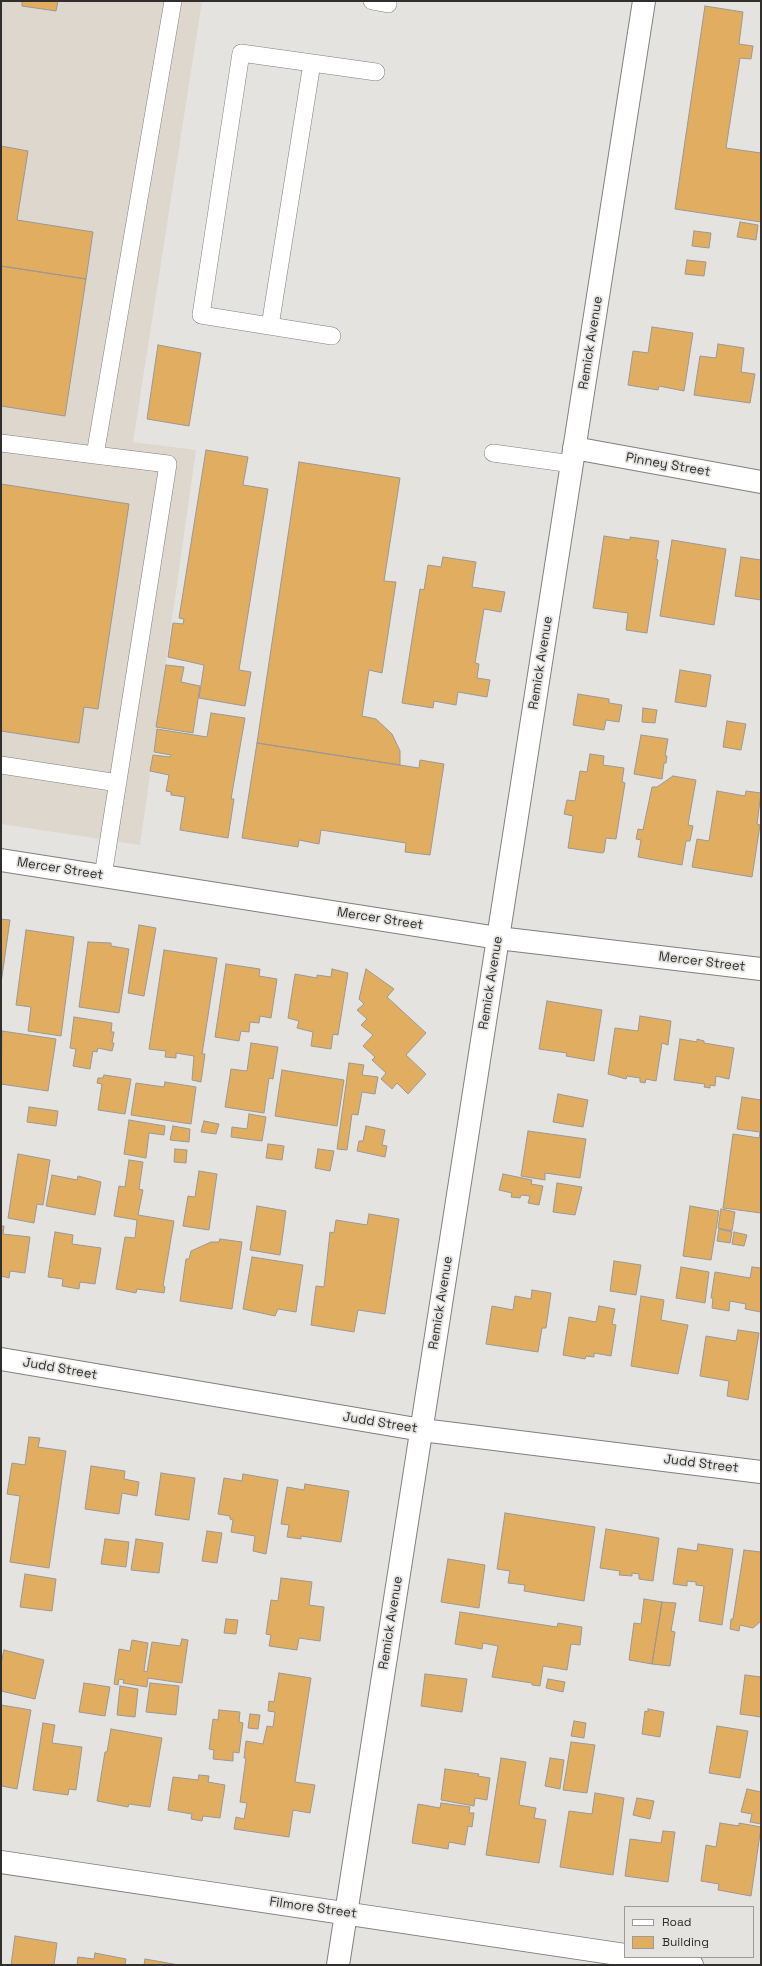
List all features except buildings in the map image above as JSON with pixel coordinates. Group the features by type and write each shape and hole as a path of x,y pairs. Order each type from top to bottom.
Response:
{"street":[{"name":"Remick Avenue","path":"338,1965 644,1"},
{"name":"Pinney Street","path":"573,456 761,482"},
{"name":"Mercer Street","path":"1,860 498,938 761,969"},
{"name":"Judd Street","path":"1,1359 422,1430 761,1472"},
{"name":"Filmore Street","path":"1,1862 624,1955"},
{"path":"646,1958 692,1965"}],"lane":[{"path":"95,455 173,1"},
{"path":"332,336 201,315 241,53 376,72"},
{"path":"270,326 312,63"},
{"path":"1,443 168,464 103,876"},
{"path":"493,453 573,456"},
{"path":"1,765 118,783"}],"shaded area":[{"path":"1,1 202,1 133,442 196,450 140,845 1,824"}]}
